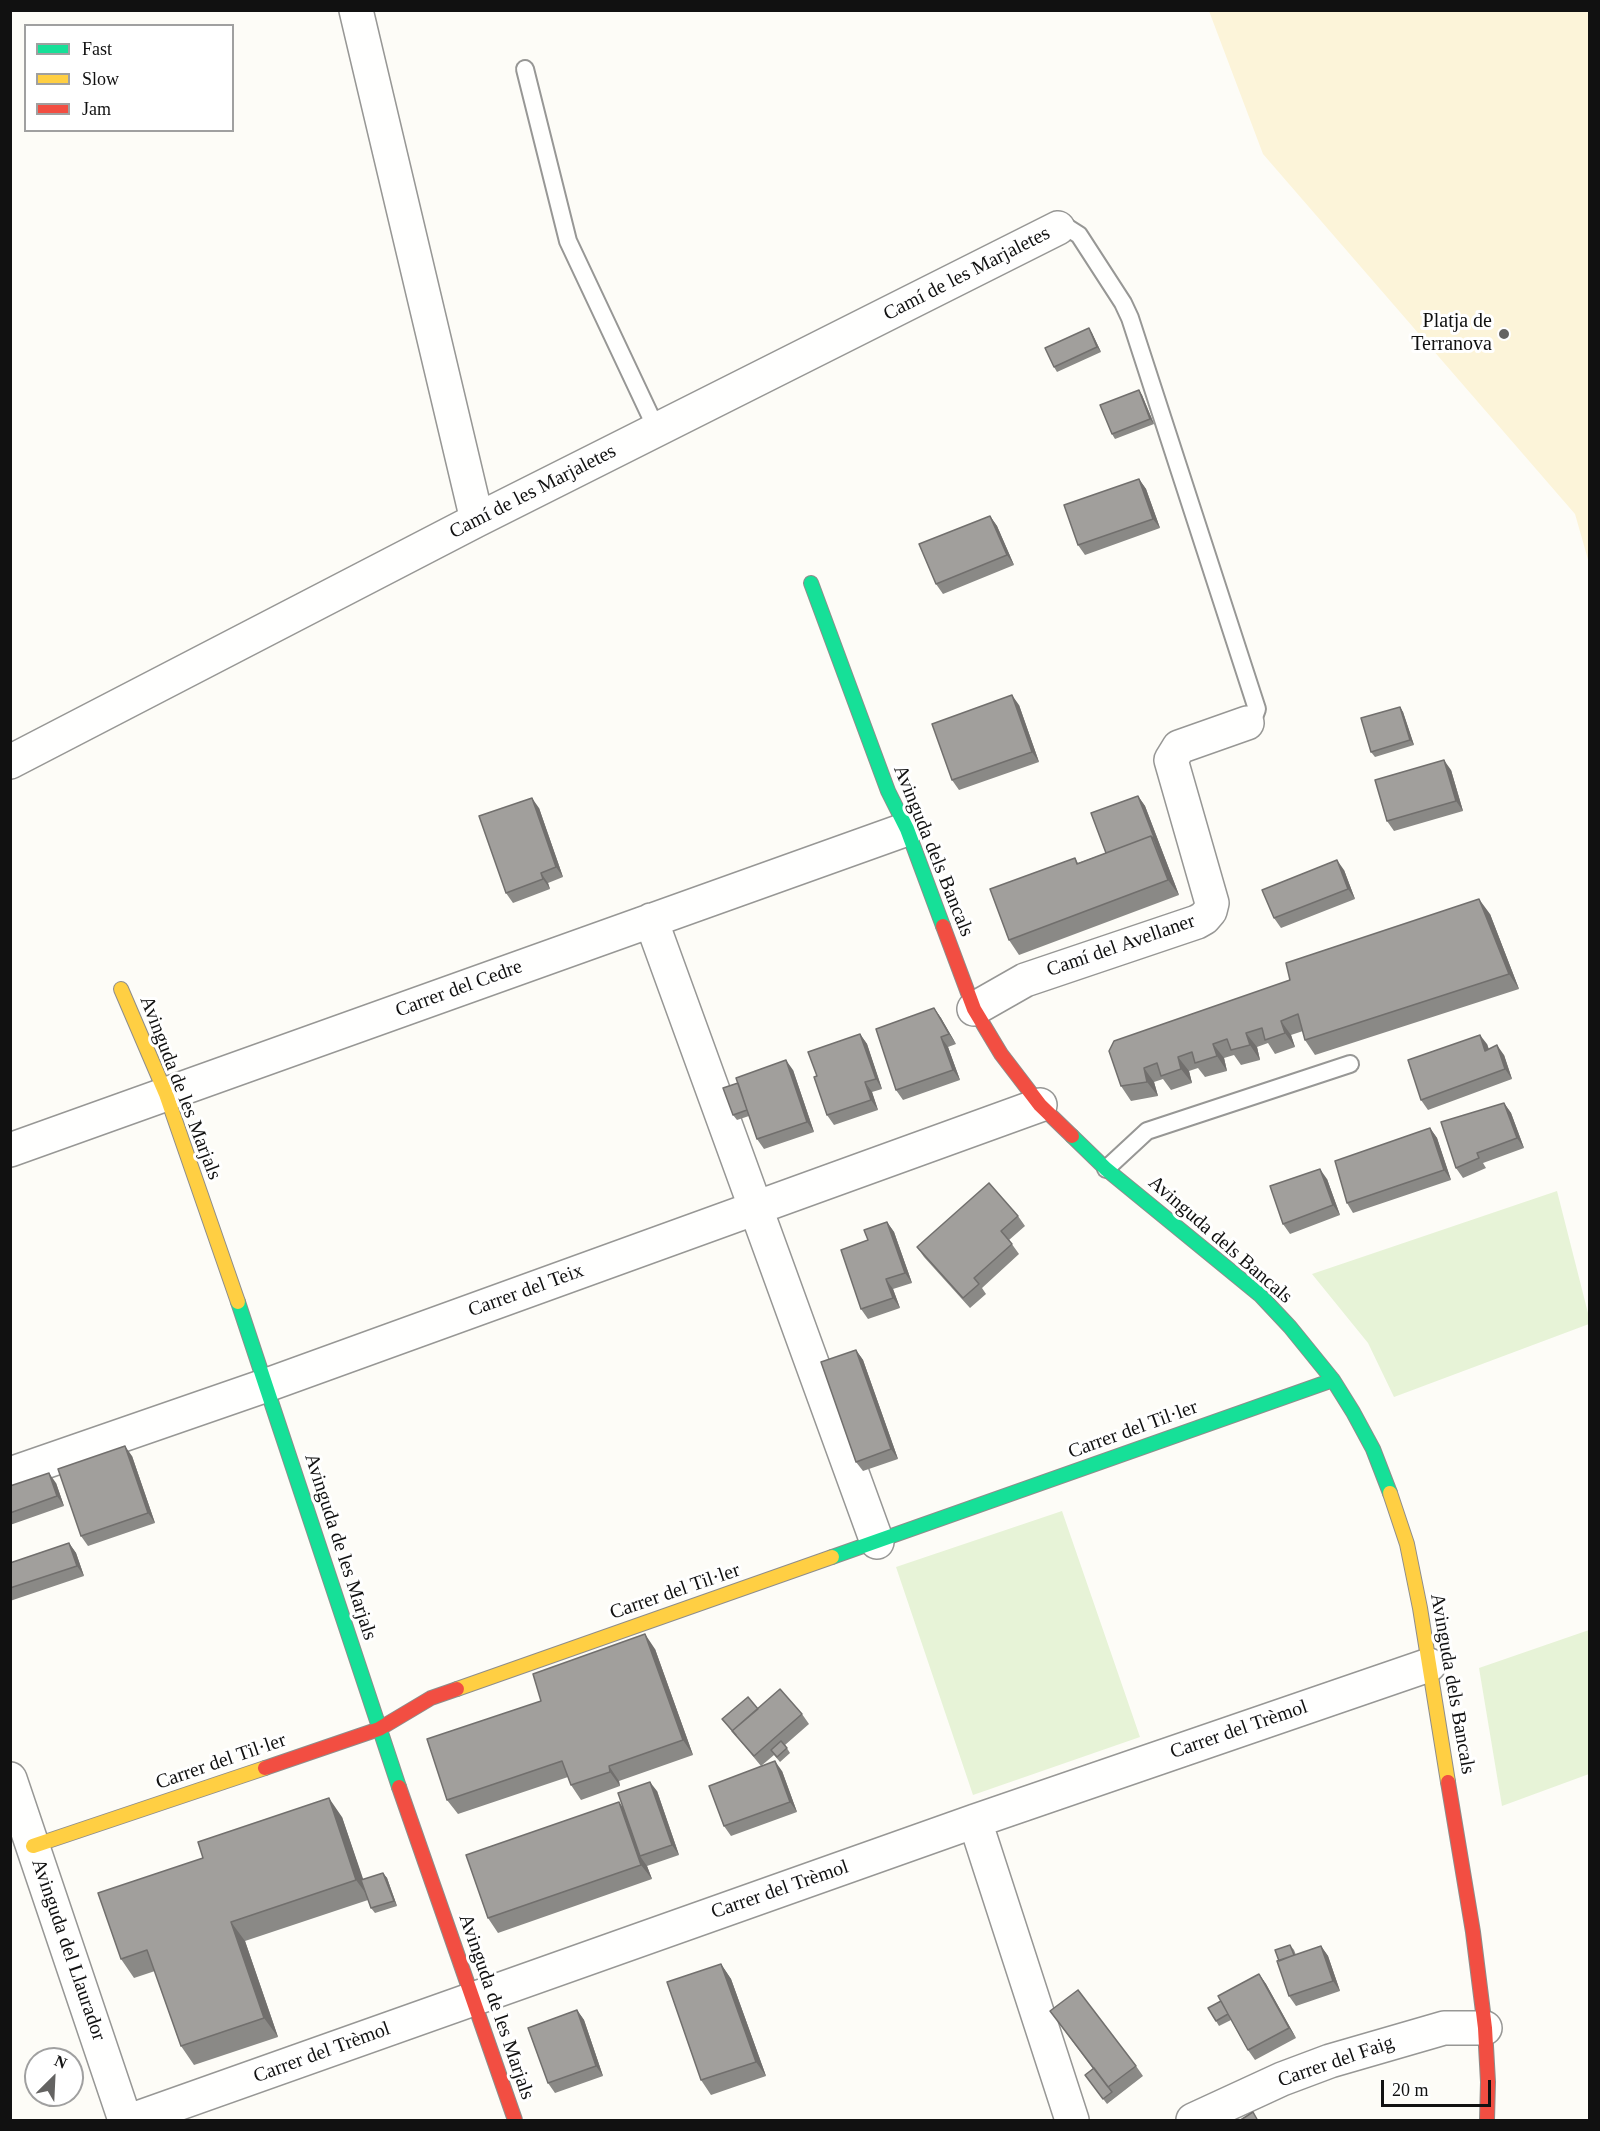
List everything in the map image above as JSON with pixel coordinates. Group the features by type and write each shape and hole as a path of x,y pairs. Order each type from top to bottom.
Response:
{"street":[{"path":"356,10 477,520"},
{"name":"Camí de les Marjaletes","path":"10,762 477,520 1058,228"},
{"name":"Avinguda dels Bancals","path":"811,583 888,791 907,829 974,1009 1001,1054 1041,1105 1106,1169 1260,1295 1305,1344 1333,1380 1373,1449 1396,1508 1409,1554 1429,1665 1473,1932 1485,2028 1488,2082 1487,2121"},
{"name":"Camí del Avellaner","path":"974,1009 1025,980 1204,918 1210,911 1212,903 1171,760 1179,747 1247,723"},
{"name":"Carrer del Cedre","path":"10,1150 907,829"},
{"path":"651,920 877,1542"},
{"name":"Avinguda de les Marjals","path":"121,989 166,1094 267,1385 379,1729 515,2121"},
{"name":"Carrer del Teix","path":"10,1474 267,1385 1041,1105"},
{"name":"Carrer del Til·ler","path":"33,1846 379,1729 431,1698 1333,1380"},
{"name":"Carrer del Trèmol","path":"132,2121 975,1821 1429,1665"},
{"name":"Avinguda del Llaurador","path":"10,1779 125,2121"},
{"path":"975,1821 1072,2121"},
{"name":"Carrer del Faig","path":"1193,2121 1282,2079 1330,2061 1444,2028 1485,2028"}],"lane":[{"path":"525,69 568,241 657,430"},
{"path":"1058,228 1068,228 1079,235 1115,290 1130,318 1257,709 1253,720 1247,723"},
{"path":"1106,1169 1147,1131 1350,1064"}],"green space":[{"path":"1557,1191 1589,1324 1394,1397 1368,1343 1312,1274"},
{"path":"1062,1511 1140,1737 973,1795 896,1567"},
{"path":"1589,1630 1589,1774 1502,1806 1479,1668"}],"sand":[{"name":"Platja de Terranova","path":"1209,11 1589,11 1589,563 1575,514 1263,154"}],"building":[{"path":"1089,328 1097,347 1054,367 1045,348"},
{"path":"1139,390 1150,419 1112,434 1100,405"},
{"path":"1139,479 1153,519 1078,545 1064,505"},
{"path":"990,516 1007,555 936,584 919,544"},
{"path":"1012,695 1032,752 952,780 932,724"},
{"path":"1400,707 1410,740 1371,752 1361,718"},
{"path":"1444,760 1456,801 1387,821 1375,780"},
{"path":"1138,796 1155,840 1151,836 1106,853 1091,813"},
{"path":"532,798 556,867 541,873 543,879 506,893 479,816"},
{"path":"1151,836 1168,880 1009,940 990,889 1075,858 1077,864"},
{"path":"1337,860 1348,889 1274,918 1262,890"},
{"path":"1479,899 1509,974 1305,1040 1298,1014 1281,1021 1285,1033 1265,1040 1262,1028 1246,1033 1250,1045 1231,1050 1227,1039 1213,1044 1217,1056 1195,1063 1192,1052 1178,1057 1181,1069 1161,1076 1157,1063 1144,1068 1147,1082 1121,1086 1109,1051 1114,1041 1290,980 1286,963"},
{"path":"934,1008 949,1034 941,1037 953,1070 896,1090 876,1029"},
{"path":"860,1034 876,1079 865,1082 871,1100 827,1115 808,1052"},
{"path":"1480,1035 1485,1051 1497,1045 1505,1069 1421,1100 1408,1060"},
{"path":"786,1060 807,1122 757,1139 736,1078"},
{"path":"738,1083 747,1110 733,1115 723,1088"},
{"path":"1504,1103 1517,1138 1477,1153 1479,1158 1456,1168 1441,1122"},
{"path":"1430,1128 1444,1170 1347,1203 1335,1161"},
{"path":"1320,1169 1333,1205 1283,1224 1270,1186"},
{"path":"989,1183 1018,1216 1001,1231 1012,1244 974,1278 979,1284 963,1298 917,1247"},
{"path":"887,1222 905,1273 886,1279 893,1298 861,1309 841,1250 868,1240 864,1230"},
{"path":"856,1350 891,1449 856,1462 821,1362"},
{"path":"125,1446 148,1513 81,1536 58,1469"},
{"path":"49,1473 57,1496 10,1513 10,1486"},
{"path":"69,1543 77,1566 10,1588 10,1563"},
{"path":"645,1634 683,1740 609,1766 610,1772 571,1785 562,1761 447,1800 427,1739 541,1701 533,1674"},
{"path":"780,1689 802,1714 754,1756 732,1731"},
{"path":"748,1697 758,1709 732,1731 722,1719"},
{"path":"781,1741 787,1748 777,1757 771,1750"},
{"path":"775,1761 790,1802 724,1826 709,1786"},
{"path":"650,1782 672,1845 640,1856 618,1793"},
{"path":"329,1798 356,1880 231,1922 264,2018 181,2046 147,1950 121,1959 98,1893 203,1858 198,1842"},
{"path":"619,1802 641,1865 488,1918 466,1855"},
{"path":"383,1873 394,1901 371,1908 361,1880"},
{"path":"1290,1945 1294,1955 1279,1961 1275,1950"},
{"path":"1321,1946 1333,1981 1289,1996 1277,1961"},
{"path":"721,1964 756,2062 701,2080 667,1982"},
{"path":"1259,1974 1289,2028 1248,2050 1218,1996"},
{"path":"1078,1990 1136,2066 1108,2087 1050,2011"},
{"path":"1221,2001 1228,2014 1216,2021 1208,2008"},
{"path":"577,2010 596,2066 548,2083 528,2028"},
{"path":"1094,2068 1112,2092 1103,2099 1085,2075"},
{"path":"1253,2112 1258,2121 1239,2121"}],"traffic: fast":[{"path":"811,583 888,791 907,829 943,926"},
{"path":"1072,1136 1106,1169 1260,1295 1290,1327 1333,1380 1353,1412 1373,1449 1390,1493"},
{"path":"238,1302 399,1787"},
{"path":"832,1557 1333,1380"}],"traffic: slow":[{"path":"121,989 166,1094 238,1302"},
{"path":"1390,1493 1407,1544 1420,1608 1448,1782"},
{"path":"457,1689 832,1557"},
{"path":"33,1846 265,1768"}],"traffic: jam":[{"path":"943,926 974,1009 1001,1054 1040,1105 1072,1136"},
{"path":"265,1768 379,1729 431,1698 457,1689"},
{"path":"1448,1782 1473,1932 1485,2028 1488,2082 1487,2120"},
{"path":"399,1787 515,2120"}],"place":[{"name":"Platja de Terranova","path":"1504,334"}]}
